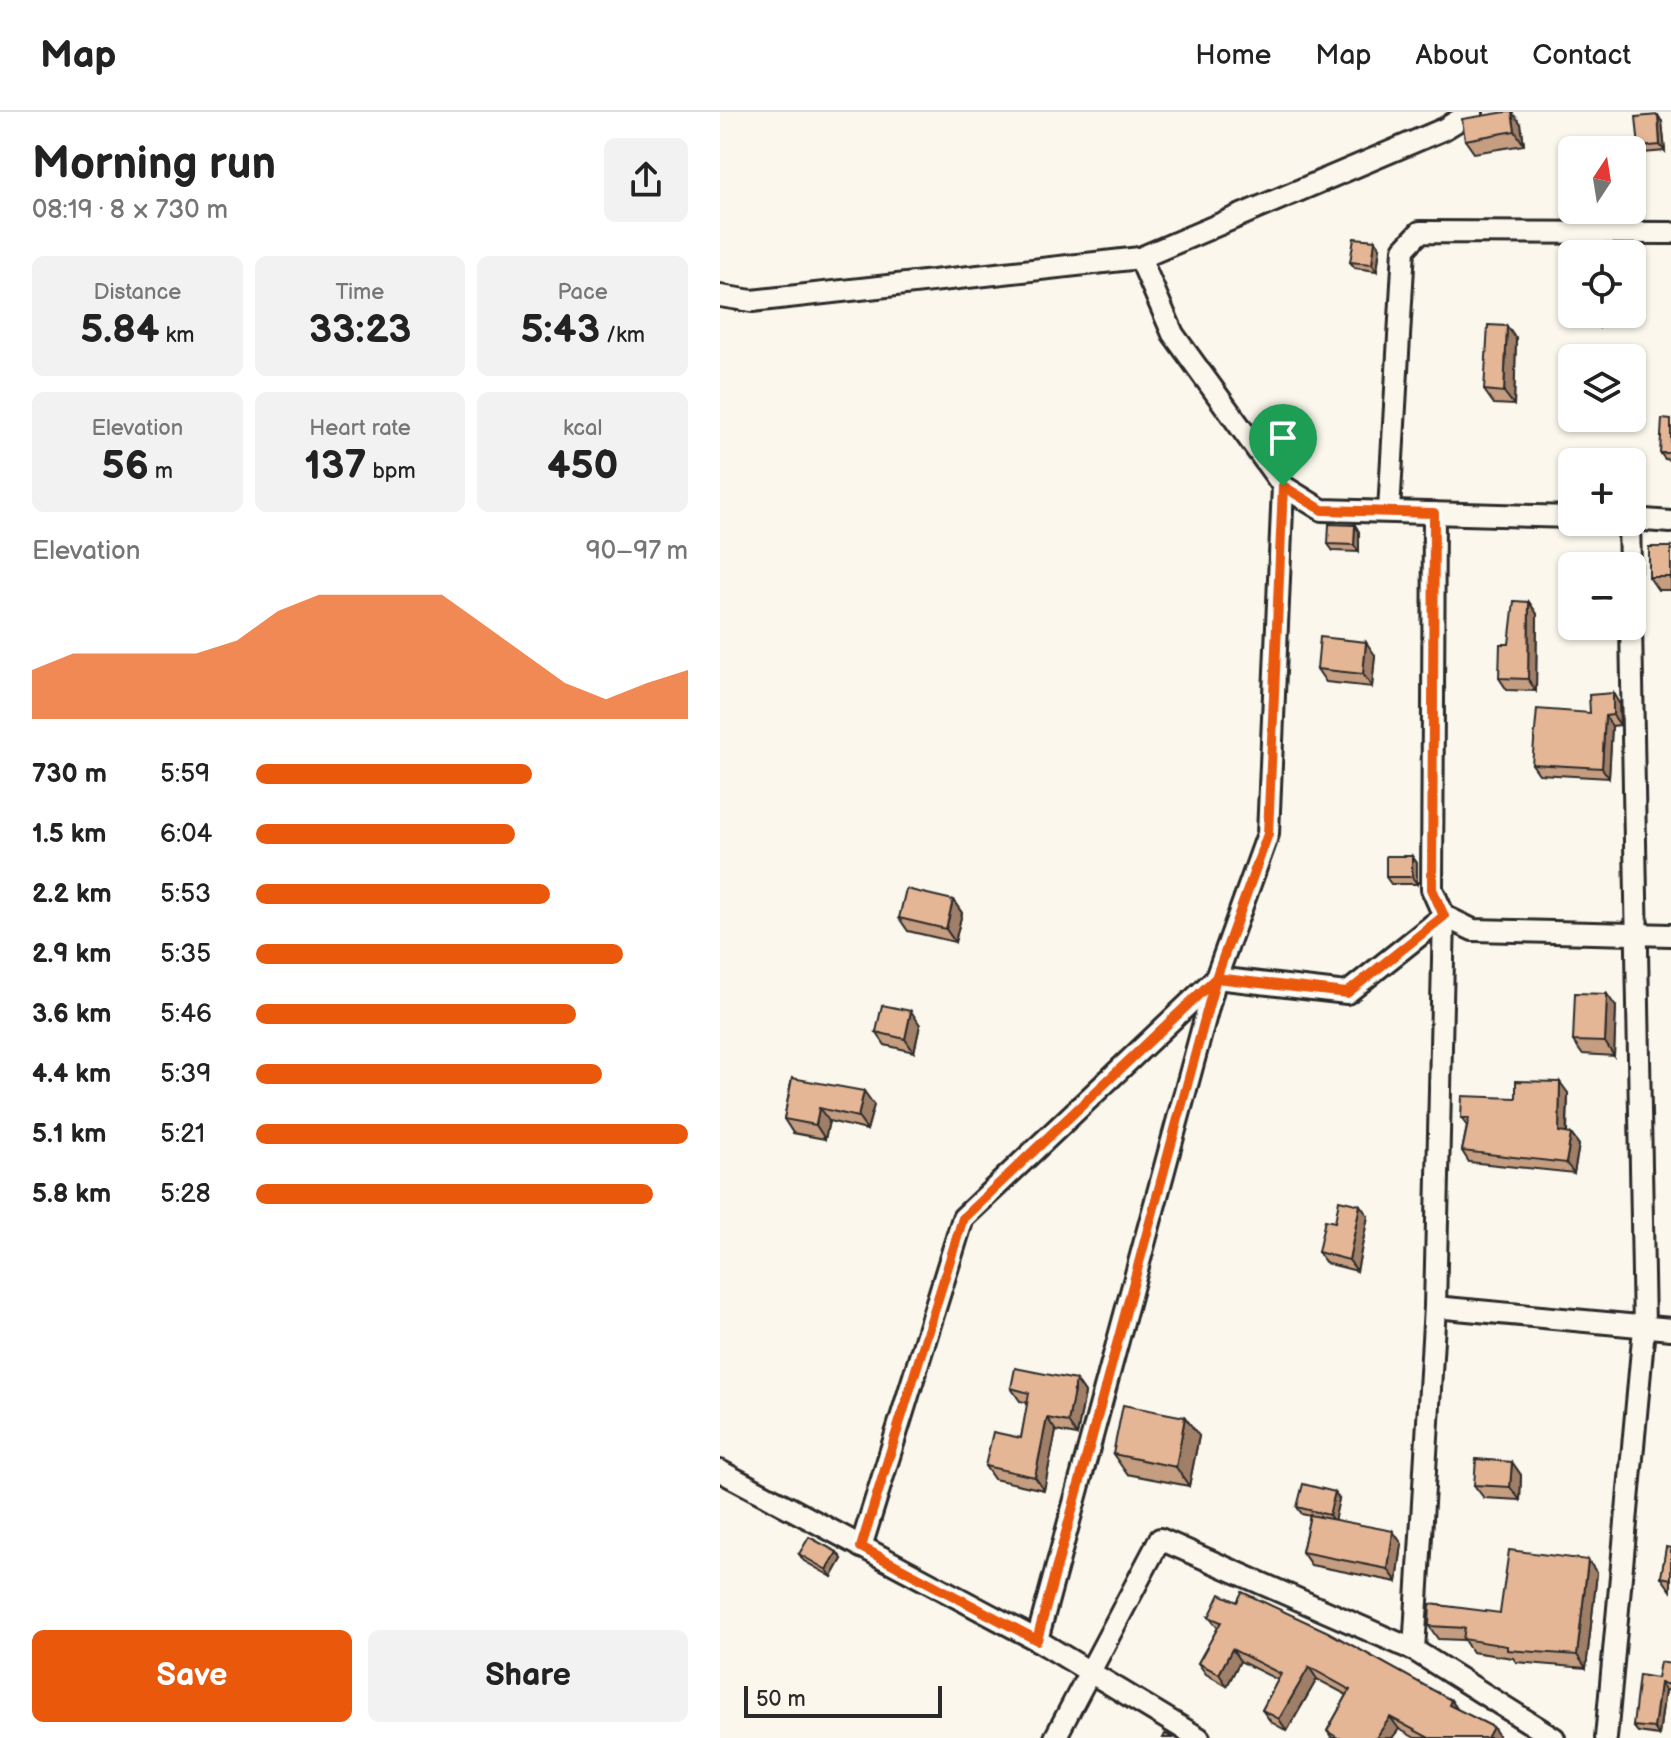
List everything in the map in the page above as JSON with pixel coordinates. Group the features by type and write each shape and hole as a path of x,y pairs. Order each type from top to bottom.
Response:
{"street":[{"path":"720,296 752,301 1140,258 1444,129 1472,112"},
{"path":"1389,511 1404,249 1414,236 1420,232 1671,233"},
{"path":"1140,258 1173,334 1283,486 1322,510 1558,517"},
{"path":"1037,1640 1216,978 1268,834 1283,486"},
{"path":"1414,1650 1435,1307 1444,916 1432,889 1434,513"},
{"path":"1646,521 1671,522"},
{"path":"1606,1738 1644,1328 1631,640"},
{"path":"1216,978 1347,993 1444,916"},
{"path":"1444,916 1473,930 1671,935"},
{"path":"861,1547 963,1218 1216,978"},
{"path":"1435,1307 1671,1329"},
{"path":"720,1471 1037,1640 1199,1738"},
{"path":"1055,1738 1160,1539 1414,1650 1554,1738"}],"building":[{"path":"1512,112 1515,131 1465,140 1462,119"},
{"path":"1658,115 1660,145 1646,146 1646,136 1638,136 1636,117"},
{"path":"1354,238 1375,240 1372,264 1350,262"},
{"path":"1488,325 1507,326 1504,392 1484,390"},
{"path":"1662,419 1671,420 1671,453 1660,453"},
{"path":"1329,524 1355,525 1354,545 1328,544"},
{"path":"1649,547 1671,547 1671,577 1649,577"},
{"path":"1514,601 1529,602 1528,679 1499,678 1500,644 1509,644"},
{"path":"1320,637 1366,642 1363,674 1317,669"},
{"path":"1613,693 1613,715 1605,716 1602,768 1532,764 1537,709 1590,713 1589,695"},
{"path":"1386,856 1412,856 1412,877 1386,877"},
{"path":"906,889 953,900 946,929 899,918"},
{"path":"1575,993 1607,994 1605,1042 1573,1041"},
{"path":"882,1005 911,1011 905,1039 876,1032"},
{"path":"792,1078 864,1091 858,1117 819,1108 816,1125 784,1119"},
{"path":"1516,1081 1560,1082 1559,1132 1571,1134 1566,1163 1462,1151 1469,1118 1461,1118 1462,1096 1516,1098"},
{"path":"1339,1200 1360,1205 1349,1260 1318,1252 1325,1220 1335,1222"},
{"path":"1015,1368 1076,1380 1068,1422 1047,1418 1035,1477 985,1466 993,1432 1021,1438 1029,1393 1011,1388"},
{"path":"1123,1405 1185,1417 1176,1467 1113,1454"},
{"path":"1476,1459 1512,1462 1510,1487 1474,1485"},
{"path":"1303,1484 1335,1492 1329,1515 1297,1507"},
{"path":"1310,1515 1393,1531 1388,1569 1302,1552"},
{"path":"809,1537 837,1552 827,1570 799,1554"},
{"path":"1666,1547 1671,1548 1671,1579 1661,1577"},
{"path":"1509,1550 1588,1560 1577,1655 1507,1650 1507,1646 1463,1639 1465,1628 1429,1626 1430,1604 1500,1613"},
{"path":"1242,1592 1328,1632 1451,1700 1449,1705 1493,1727 1487,1738 1429,1738 1390,1717 1376,1738 1338,1738 1327,1731 1350,1690 1309,1667 1279,1719 1262,1710 1281,1674 1232,1649 1219,1674 1198,1663 1221,1622 1209,1617 1220,1594 1237,1602"},
{"path":"1660,1662 1671,1664 1671,1685 1660,1683 1654,1728 1633,1726 1639,1675 1657,1678"}],"route":[{"path":"1283,486 1268,834 1216,978 1037,1640 861,1547 963,1218 1216,978 1347,993 1444,916 1432,889 1434,513 1322,510 1283,486"}]}
